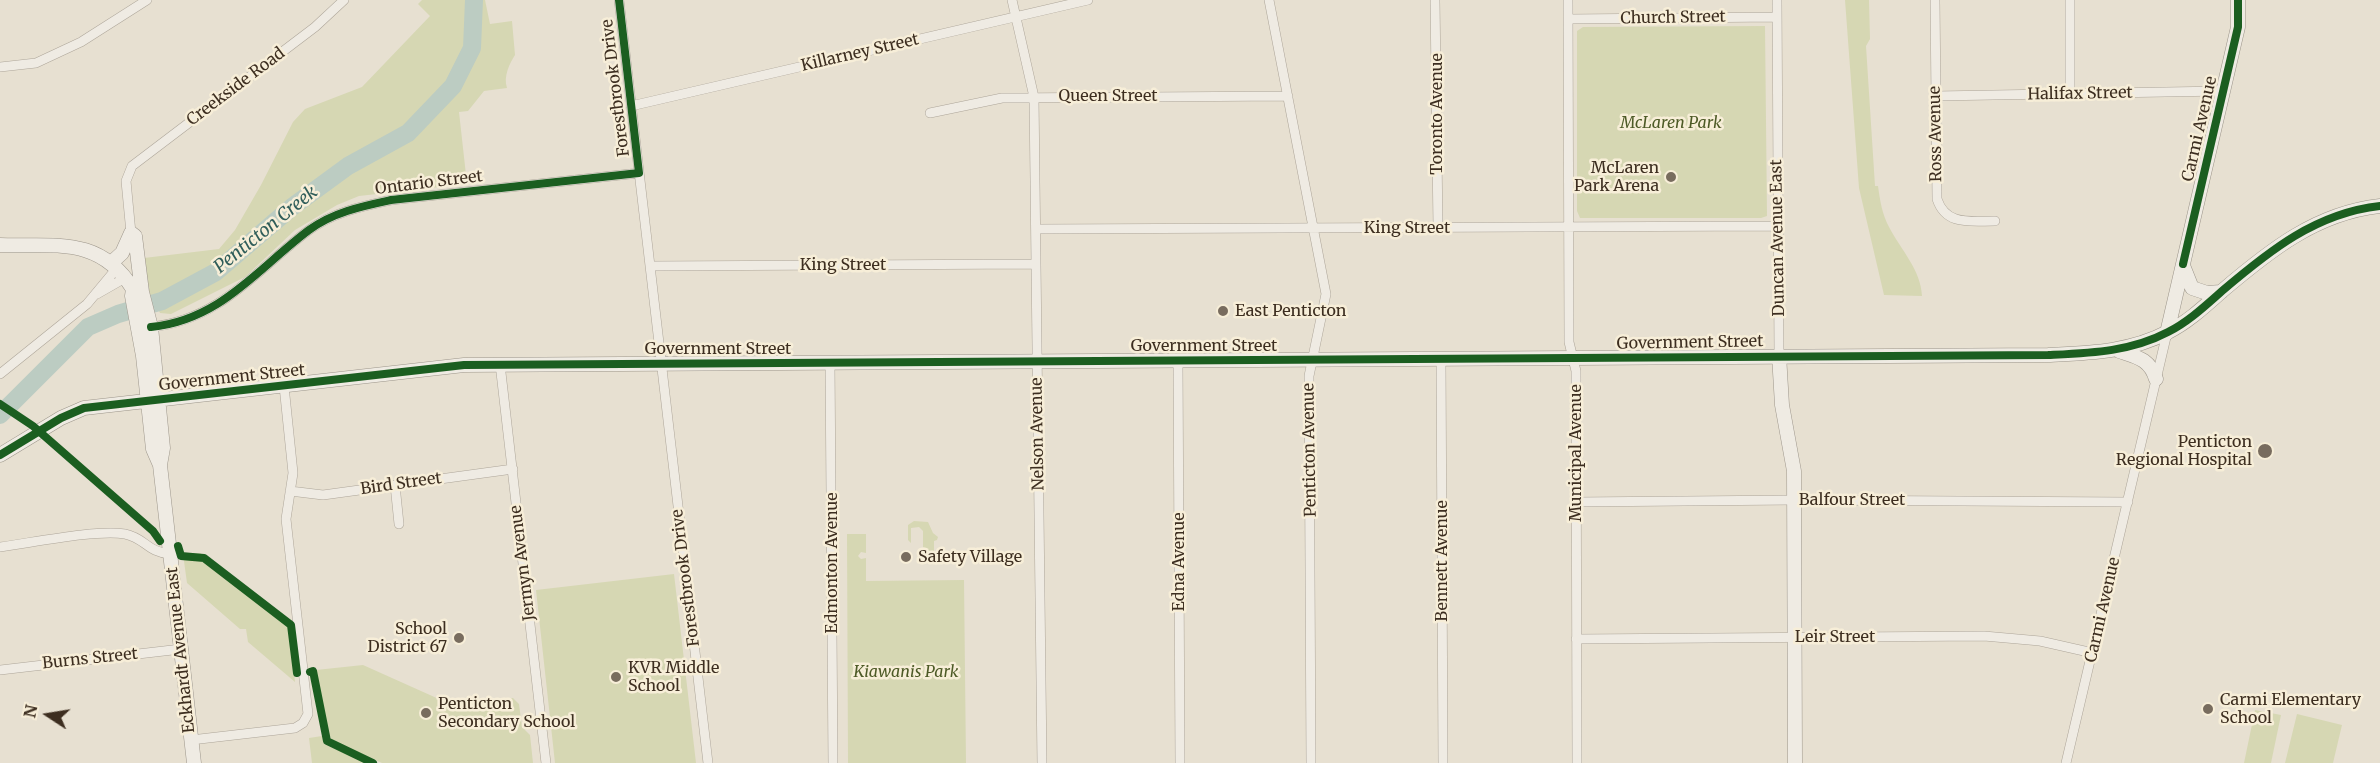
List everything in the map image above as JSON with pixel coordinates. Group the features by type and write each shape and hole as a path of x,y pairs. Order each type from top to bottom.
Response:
{"street":[{"path":"0,67 36,63 81,42 147,0"},
{"name":"Creekside Road","path":"131,233 126,195 128,173 139,160 315,27 344,0"},
{"name":"Forestbrook Drive","path":"619,0 708,763"},
{"name":"Nelson Avenue","path":"1012,0 1034,96 1042,763"},
{"name":"Killarney Street","path":"631,106 1088,0"},
{"name":"Penticton Avenue","path":"1269,0 1327,298 1309,376 1311,763"},
{"name":"Toronto Avenue","path":"1435,0 1438,228"},
{"name":"Municipal Avenue","path":"1568,0 1569,342 1576,372 1577,763"},
{"name":"Duncan Avenue East","path":"1777,0 1779,355 1782,405 1792,449 1795,763"},
{"name":"Ross Avenue","path":"1935,0 1937,199 1941,211 1952,220 1995,221"},
{"path":"2070,0 2070,94"},
{"name":"Carmi Avenue","path":"2067,763 2238,27 2238,0"},
{"name":"Church Street","path":"1569,19 1777,17"},
{"name":"Halifax Street","path":"1936,96 2223,91"},
{"name":"Queen Street","path":"930,113 1002,98 1034,96 1288,96"},
{"name":"Ontario Street","path":"146,321 164,326 210,309 242,289 311,229 354,207 391,200 639,173"},
{"name":"Government Street","path":"0,455 61,418 84,408 284,387 436,367 500,364 1037,360 2048,355 2117,351 2167,333 2186,322 2268,252 2298,232 2331,218 2380,206"},
{"name":"King Street","path":"1036,230 1778,226"},
{"path":"127,281 122,253 131,233"},
{"name":"Eckhardt Avenue East","path":"131,233 135,236 127,281 146,321 153,401 163,448 160,465 194,763"},
{"path":"0,245 75,246 127,281"},
{"name":"King Street","path":"650,266 1036,264"},
{"path":"2183,264 2192,288 2207,293 2221,292"},
{"path":"0,374 97,294 127,281"},
{"path":"2117,351 2143,358 2151,366 2156,379"},
{"name":"Bennett Avenue","path":"1441,359 1443,763"},
{"name":"Edna Avenue","path":"1178,360 1180,763"},
{"name":"Edmonton Avenue","path":"830,362 833,763"},
{"name":"Jermyn Avenue","path":"500,364 546,763"},
{"path":"191,740 295,728 303,723 308,714 286,519 293,464 284,387"},
{"name":"Bird Street","path":"290,491 314,495 513,470"},
{"path":"395,485 399,524"},
{"name":"Balfour Street","path":"1576,502 1794,500 2128,502"},
{"path":"0,547 113,533 138,538 156,553 170,554"},
{"name":"Leir Street","path":"1576,639 1984,636 2040,641 2093,653"},
{"name":"Burns Street","path":"0,669 181,649"}],"green space":[{"path":"422,0 485,0 490,24 512,21 515,55 506,74 507,88 484,91 468,111 459,112 467,184 359,196 337,205 295,230 245,277 171,314 160,313 148,290 144,258 219,249 235,230 293,122 305,109 362,87 430,16 418,4"},
{"path":"1845,0 1869,0 1870,39 1866,46 1875,186 1878,186 1887,222 1918,277 1922,296 1884,295 1859,188"},
{"name":"McLaren Park","path":"1765,26 1767,216 1761,218 1580,218 1577,211 1577,31 1583,27"},
{"path":"914,521 928,522 933,533 938,537 934,541 934,552 928,552 923,547 923,531 919,527 911,528 911,543 908,540 908,525"},
{"name":"Kiawanis Park","path":"847,534 866,534 866,553 861,552 858,556 861,559 866,558 866,581 964,580 966,763 848,763"},
{"path":"200,553 288,620 295,682 248,642 246,629 240,629 187,583 183,554"},
{"name":"KVR Middle School","path":"674,574 696,763 555,763 536,590"},
{"name":"Penticton Secondary School","path":"363,665 450,704 513,698 519,704 522,727 530,735 533,763 382,763 333,741 329,735 316,670"},
{"path":"2255,710 2281,715 2271,763 2244,763"},
{"path":"2297,714 2342,725 2333,763 2285,763"},
{"path":"322,736 324,744 366,763 312,763 309,738"}],"waterway":[{"name":"Penticton Creek","path":"0,415 88,327 118,314 162,301 216,272 292,207 348,166 408,133 453,86 472,48 474,0"}],"cycle path":[{"path":"151,327 176,322 218,303 255,276 309,230 348,210 391,200 639,173 619,0"},
{"path":"2183,264 2238,27 2238,0"},
{"path":"0,455 61,418 84,408 464,365 2048,355 2094,352 2139,344 2168,332 2189,319 2258,262 2295,236 2335,217 2380,206"},
{"path":"0,404 33,426 153,531 160,541"},
{"path":"178,546 181,556 204,558 291,625 297,673"},
{"path":"310,672 313,671 327,741 373,763"}],"place":[{"name":"McLaren Park Arena","path":"1671,177"},
{"name":"East Penticton","path":"1223,311"},
{"name":"Penticton Regional Hospital","path":"2265,451"},
{"name":"Safety Village","path":"906,557"},
{"name":"School District 67","path":"459,638"},
{"name":"KVR Middle School","path":"616,677"},
{"name":"Carmi Elementary School","path":"2208,709"},
{"name":"Penticton Secondary School","path":"426,713"}]}
